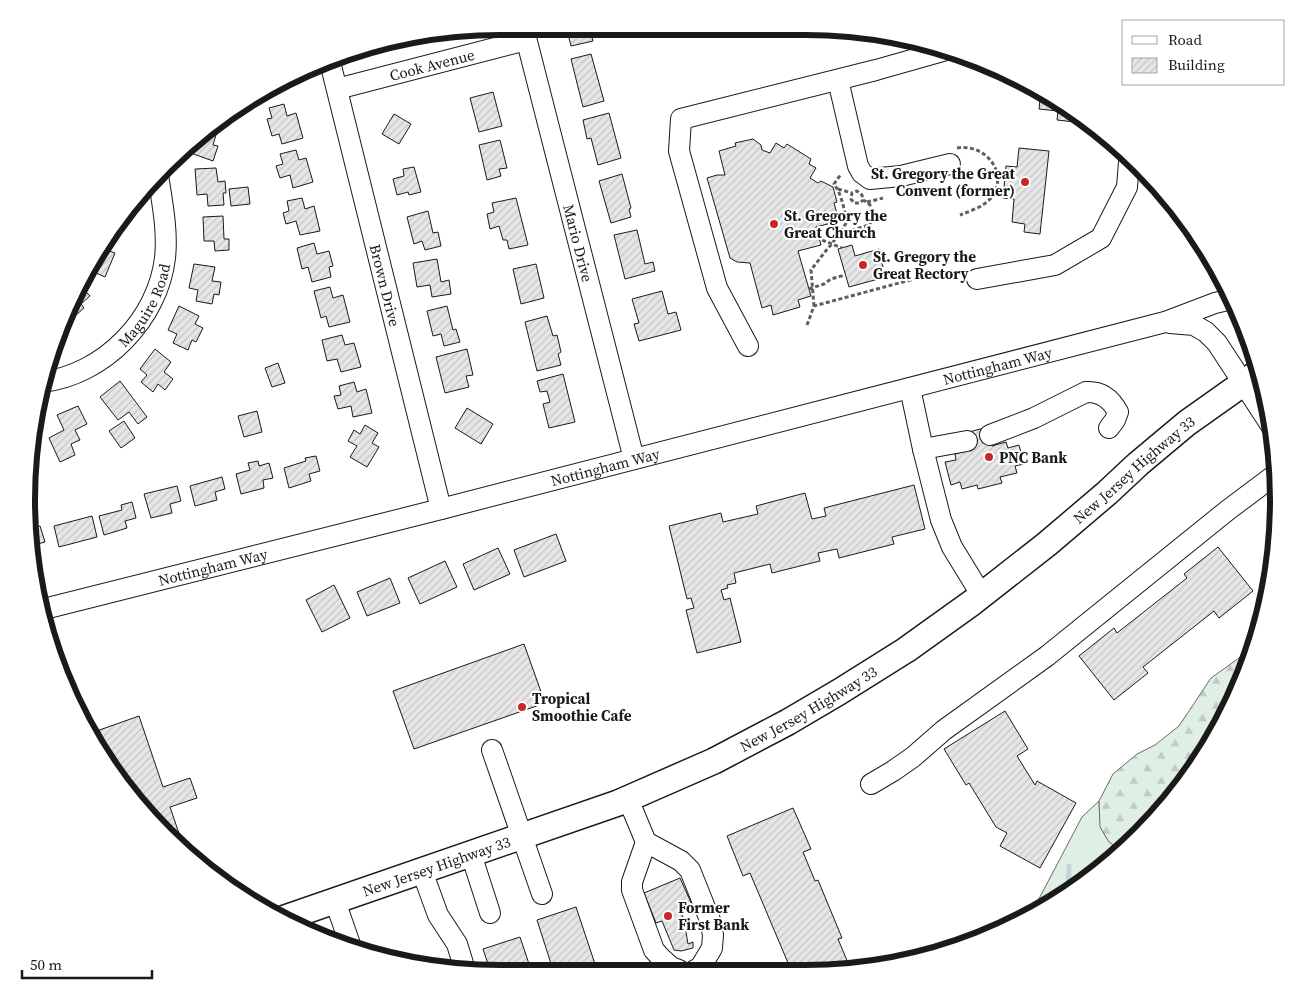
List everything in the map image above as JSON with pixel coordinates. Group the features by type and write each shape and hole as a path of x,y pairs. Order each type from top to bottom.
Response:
{"main road":[{"name":"New Jersey Highway 33","path":"292,916 628,799 715,760 788,722 906,650 982,596 1047,544 1187,423 1250,377"}],"street":[{"name":"Cook Avenue","path":"337,89 518,35"},
{"name":"Mario Drive","path":"526,35 634,459"},
{"path":"748,346 717,288 679,151 681,119 838,80 933,54"},
{"name":"Brown Drive","path":"331,67 442,509"},
{"path":"838,80 858,164 862,173 870,179 901,176 952,156"},
{"path":"977,279 1055,265 1101,238 1127,187 1129,166"},
{"name":"Maguire Road","path":"51,381 74,374 95,363 113,350 133,331 149,308 160,282 165,260 166,237 159,183"},
{"name":"Nottingham Way","path":"48,608 442,509 1165,322 1225,301"},
{"name":"Nottingham Way","path":"1165,322 1194,325 1206,332 1250,377 1257,393"},
{"path":"910,388 941,520 952,547 982,596"},
{"path":"990,435 1034,418 1086,392 1103,395 1114,405 1118,412 1109,428"},
{"path":"923,449 967,440"},
{"path":"871,784 913,757 944,730 1047,656 1269,479"},
{"path":"492,750 542,894"},
{"path":"628,799 646,842 681,861 690,870 710,920 713,935 712,948 702,965"},
{"path":"646,842 632,882 632,890 654,950 669,965"},
{"path":"471,854 490,913"},
{"path":"422,871 438,916 457,944 464,963"},
{"path":"335,901 348,939"}],"path":[{"path":"952,156 963,147 981,151 997,170 996,189 990,199 978,208 960,215"},
{"path":"807,325 814,306 811,289 811,270 847,222 838,189 834,184"},
{"path":"838,189 852,193 857,191 862,195 863,200 872,207 873,219 869,224 838,234"},
{"path":"852,193 851,199 854,203 860,203 863,200"},
{"path":"818,235 822,240 831,245 842,248"},
{"path":"811,289 831,279 845,275"},
{"path":"814,306 925,276"}],"green space":[{"path":"1243,655 1222,706 1192,758 1155,807 1115,847 1109,842 1100,827 1099,801 1113,774 1137,754 1155,745 1179,726 1211,678"},
{"path":"1099,801 1104,835 1116,846 1088,869 1036,904 1082,817"}],"building":[{"path":"568,35 591,35 593,41 571,46"},
{"path":"591,54 604,101 583,107 571,59"},
{"path":"493,92 502,126 479,132 470,98"},
{"path":"1040,98 1076,122 1057,120 1058,111 1039,109"},
{"path":"284,104 287,116 296,113 303,138 282,144 279,134 272,136 267,119 272,118 269,108"},
{"path":"609,113 621,158 598,165 591,138 587,139 583,120"},
{"path":"394,114 411,124 399,144 382,134"},
{"path":"217,131 213,145 218,146 213,161 190,153"},
{"name":"St. Gregory the Great Church","path":"753,139 761,145 762,150 770,153 776,143 784,148 787,144 811,159 809,164 816,168 810,178 818,183 821,181 833,187 837,202 834,203 839,221 816,227 821,245 798,251 811,296 798,300 800,307 773,315 771,305 762,308 750,263 737,262 730,258 707,178 725,175 719,151 736,146 735,143"},
{"path":"500,140 507,168 499,169 501,176 487,180 479,145"},
{"name":"St. Gregory the Great Convent (former)","path":"1019,148 1049,151 1040,234 1024,232 1025,224 1012,222 1014,199 1003,198 1006,166 1017,167"},
{"path":"296,150 299,160 306,158 313,182 293,188 290,175 280,178 276,166 283,164 280,154"},
{"path":"414,167 421,192 409,195 408,192 397,195 393,179 404,176 403,169"},
{"path":"216,168 218,182 225,181 224,205 208,206 207,194 197,195 195,169"},
{"path":"622,174 631,208 629,209 631,217 611,223 599,181"},
{"path":"248,187 250,204 231,206 229,189"},
{"path":"302,198 305,209 314,206 320,231 300,235 296,221 286,224 283,213 289,211 287,201"},
{"path":"516,198 528,245 509,249 507,240 503,240 499,226 490,229 487,214 494,212 492,203"},
{"path":"428,211 433,233 438,232 441,246 425,250 422,241 414,244 407,217"},
{"path":"223,216 224,239 229,239 229,250 215,251 214,241 204,241 203,217"},
{"path":"637,230 645,264 653,262 655,271 625,279 614,235"},
{"path":"314,243 317,254 329,251 333,266 329,267 331,277 312,282 308,267 302,269 297,248"},
{"name":"St. Gregory the Great Rectory","path":"852,245 855,256 879,249 880,253 884,251 887,262 882,263 883,267 879,268 882,278 849,287 838,249"},
{"path":"108,250 115,253 105,277 94,272"},
{"path":"437,259 441,282 449,280 451,294 432,297 430,285 417,287 413,263"},
{"path":"194,264 215,267 212,281 221,282 219,295 214,294 212,304 196,301 198,290 189,288"},
{"path":"536,264 544,298 521,304 513,269"},
{"path":"330,287 333,298 343,295 350,322 329,327 326,316 321,318 314,291"},
{"path":"85,291 90,296 81,304 84,308 71,319"},
{"path":"662,291 668,314 676,312 681,330 639,341 634,324 639,323 632,299"},
{"path":"179,306 199,316 195,324 203,328 196,342 192,340 188,350 173,343 177,334 168,330"},
{"path":"447,306 453,330 456,329 460,342 444,346 441,334 433,336 427,311"},
{"path":"547,316 553,336 557,335 561,352 558,354 561,365 537,371 525,322"},
{"path":"342,335 345,345 354,343 361,367 341,372 337,359 327,361 322,340"},
{"path":"155,349 171,362 164,372 173,379 165,390 158,384 153,392 141,382 147,375 140,369"},
{"path":"467,349 473,375 466,376 469,387 445,393 436,357"},
{"path":"278,363 285,383 272,387 265,368"},
{"path":"563,374 575,422 549,428 543,404 550,402 547,391 540,392 537,381"},
{"path":"120,381 147,417 138,424 129,412 118,420 100,397"},
{"path":"354,382 357,392 366,389 372,413 353,417 351,406 338,409 334,396 341,395 339,386"},
{"path":"78,406 87,424 75,430 80,440 71,444 75,455 60,462 49,438 64,430 57,415"},
{"path":"467,408 493,424 481,444 455,428"},
{"path":"257,411 262,432 244,437 238,416"},
{"path":"124,421 135,438 121,448 109,431"},
{"path":"365,425 378,433 372,443 379,447 367,467 350,457 357,446 348,441 354,430 360,434"},
{"name":"PNC Bank","path":"988,427 992,446 1006,442 1008,448 1019,445 1024,464 1015,466 1017,473 1000,477 1002,483 978,489 977,485 962,489 960,482 951,485 945,462 956,460 955,454 969,450 965,433"},
{"path":"316,456 320,471 309,474 311,481 289,488 284,468 306,461 305,458"},
{"path":"258,461 259,466 269,463 273,478 263,480 264,488 241,494 236,474 250,470 248,463"},
{"path":"222,477 225,489 215,492 217,500 195,506 190,486"},
{"path":"914,485 925,529 892,537 894,544 839,558 837,549 818,553 820,561 772,573 770,564 734,573 736,583 727,585 728,588 721,590 724,600 730,598 741,642 697,653 686,610 694,608 691,598 687,599 669,526 721,513 723,522 758,514 756,506 805,493 812,519 826,516 824,508"},
{"path":"177,486 181,501 170,504 172,513 151,518 144,494"},
{"path":"132,502 136,518 125,521 127,528 104,535 99,516 122,510 121,505"},
{"path":"92,516 97,537 59,547 54,526"},
{"path":"40,526 45,542 37,544 36,527"},
{"path":"556,534 566,561 524,577 514,550"},
{"path":"1218,547 1253,591 1219,618 1214,611 1143,667 1148,673 1114,700 1079,656 1114,628 1117,633 1187,578 1184,574"},
{"path":"498,548 510,574 474,590 463,564"},
{"path":"445,561 457,587 420,604 408,578"},
{"path":"390,578 400,603 367,616 357,592"},
{"path":"334,585 350,618 322,632 306,600"},
{"path":"524,644 545,703 414,749 393,691"},
{"path":"1005,711 1028,749 1017,756 1035,785 1037,781 1076,803 1040,868 1000,846 1007,833 996,827 969,783 966,785 944,749"},
{"path":"139,716 163,787 190,778 197,798 170,807 181,838 150,807 131,783 96,731"},
{"path":"793,808 811,849 803,852 815,881 818,880 842,938 838,939 848,963 789,965 750,873 743,876 727,836"},
{"name":"Former First Bank","path":"680,878 693,907 681,912 688,944 693,942 693,948 681,951 674,950 662,921 656,923 644,893"},
{"path":"576,907 595,965 551,965 537,920"},
{"path":"520,937 529,965 488,965 483,949"}],"waterway":[{"path":"1068,883 1069,866"}],"place":[{"name":"St. Gregory the Great Convent (former)","path":"1025,182"},
{"name":"St. Gregory the Great Church","path":"774,224"},
{"name":"St. Gregory the Great Rectory","path":"863,265"},
{"name":"PNC Bank","path":"989,457"},
{"name":"Tropical Smoothie Cafe","path":"522,707"},
{"name":"Former First Bank","path":"668,916"}]}
